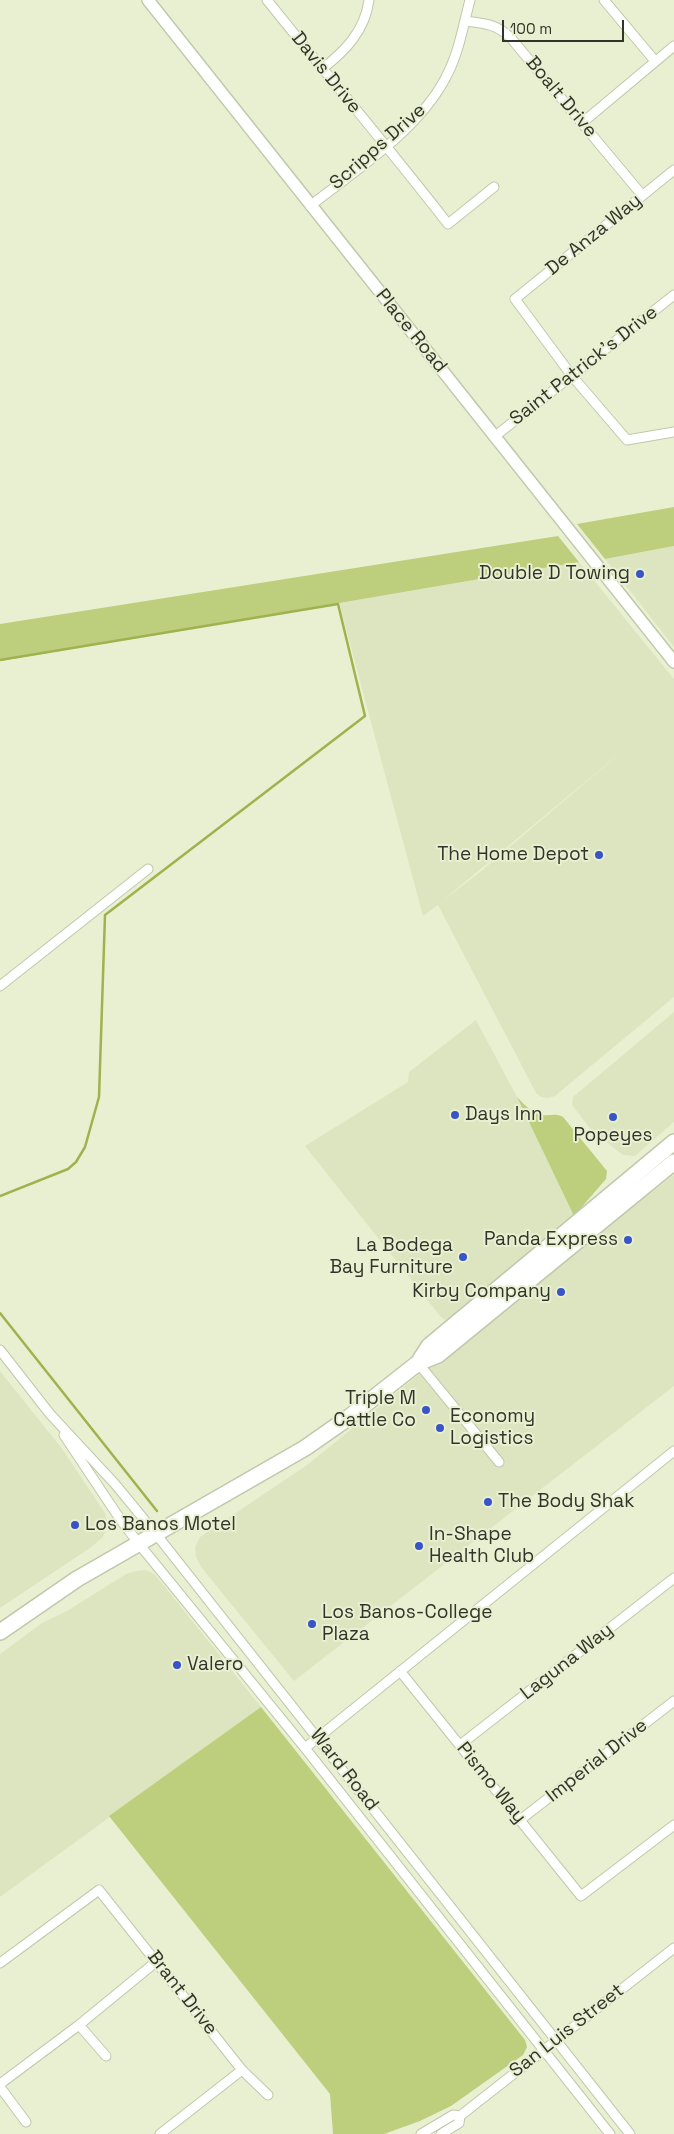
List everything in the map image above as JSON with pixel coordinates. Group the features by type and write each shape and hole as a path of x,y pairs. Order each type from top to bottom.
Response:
{"highway":[{"path":"418,1363 429,1346 674,1142"},
{"path":"0,1632 77,1579 305,1448 348,1418 418,1363 438,1355 674,1162"}],"street":[{"name":"Place Road","path":"148,0 674,662"},
{"name":"Davis Drive","path":"267,0 322,69 387,145 448,224 494,186"},
{"path":"322,69 342,54 352,42 365,19 369,0"},
{"name":"Scripps Drive","path":"310,206 387,145 417,118 437,92 453,61 466,21 470,0"},
{"path":"604,0 655,61"},
{"name":"Boalt Drive","path":"466,21 492,24 502,29 642,195"},
{"path":"582,123 674,46"},
{"name":"De Anza Way","path":"572,376 515,300 674,170"},
{"name":"Saint Patrick's Drive","path":"494,437 674,295"},
{"path":"572,376 627,440 674,432"},
{"path":"0,986 148,869"},
{"name":"Ward Road","path":"0,1350 50,1414 120,1520 305,1748 610,2134"},
{"path":"418,1363 499,1462"},
{"name":"Ward Road","path":"50,1414 115,1484 156,1534 630,2134"},
{"path":"305,1748 674,1451"},
{"name":"Laguna Way","path":"460,1745 674,1578"},
{"name":"Pismo Way","path":"400,1670 581,1896 674,1825"},
{"name":"Imperial Drive","path":"520,1820 674,1701"},
{"name":"Brant Drive","path":"0,1963 99,1890 242,2070 268,2095"},
{"name":"San Luis Street","path":"441,2134 459,2123 460,2116 543,2049 674,1948"},
{"path":"26,2122 0,2085 157,1961"},
{"path":"79,2024 106,2056"},
{"path":"160,2134 242,2070"},
{"name":"San Luis Street","path":"420,2134 453,2115 460,2116"}],"shaded area":[{"path":"674,546 674,647 605,559"},
{"path":"579,562 674,679 674,997 555,1096 541,1097 536,1093 438,905 423,916 339,603","holes":["632,743 480,872 441,902"]},
{"path":"674,1012 674,1122 635,1156 623,1155 592,1131 572,1105 573,1097"},
{"path":"476,1020 517,1097 574,1216 451,1319 445,1320 305,1146 408,1082 409,1072"},
{"path":"674,1175 674,1386 294,1681 201,1567 196,1557 195,1547 200,1537 307,1465 460,1341"},
{"path":"0,1371 63,1450 105,1513 108,1525 103,1537 90,1548 0,1608"},
{"path":"145,1570 154,1574 162,1583 261,1707 0,1897 0,1654 42,1623 67,1611 126,1574"}],"green space":[{"path":"674,507 674,546 605,559 577,524"},
{"path":"558,536 579,562 0,661 0,624"},
{"path":"517,1097 535,1113 563,1117 607,1171 606,1179 574,1216"},
{"path":"261,1707 525,2040 527,2047 523,2055 451,2106 420,2121 384,2134 333,2134 330,2094 109,1816"}],"waterway":[{"path":"0,660 338,604 365,716 105,915 99,1097 85,1147 76,1162 68,1169 0,1196"},
{"path":"0,1313 157,1511"}],"place":[{"name":"Double D Towing","path":"640,574"},
{"name":"The Home Depot","path":"599,855"},
{"name":"Days Inn","path":"455,1115"},
{"name":"Popeyes","path":"613,1117"},
{"name":"Panda Express","path":"628,1240"},
{"name":"La Bodega Bay Furniture","path":"463,1257"},
{"name":"Kirby Company","path":"561,1292"},
{"name":"Triple M Cattle Co","path":"426,1410"},
{"name":"Economy Logistics","path":"440,1428"},
{"name":"The Body Shak","path":"488,1502"},
{"name":"Los Banos Motel","path":"75,1525"},
{"name":"In-Shape Health Club","path":"419,1546"},
{"name":"Los Banos-College Plaza","path":"312,1624"},
{"name":"Valero","path":"177,1665"}]}
